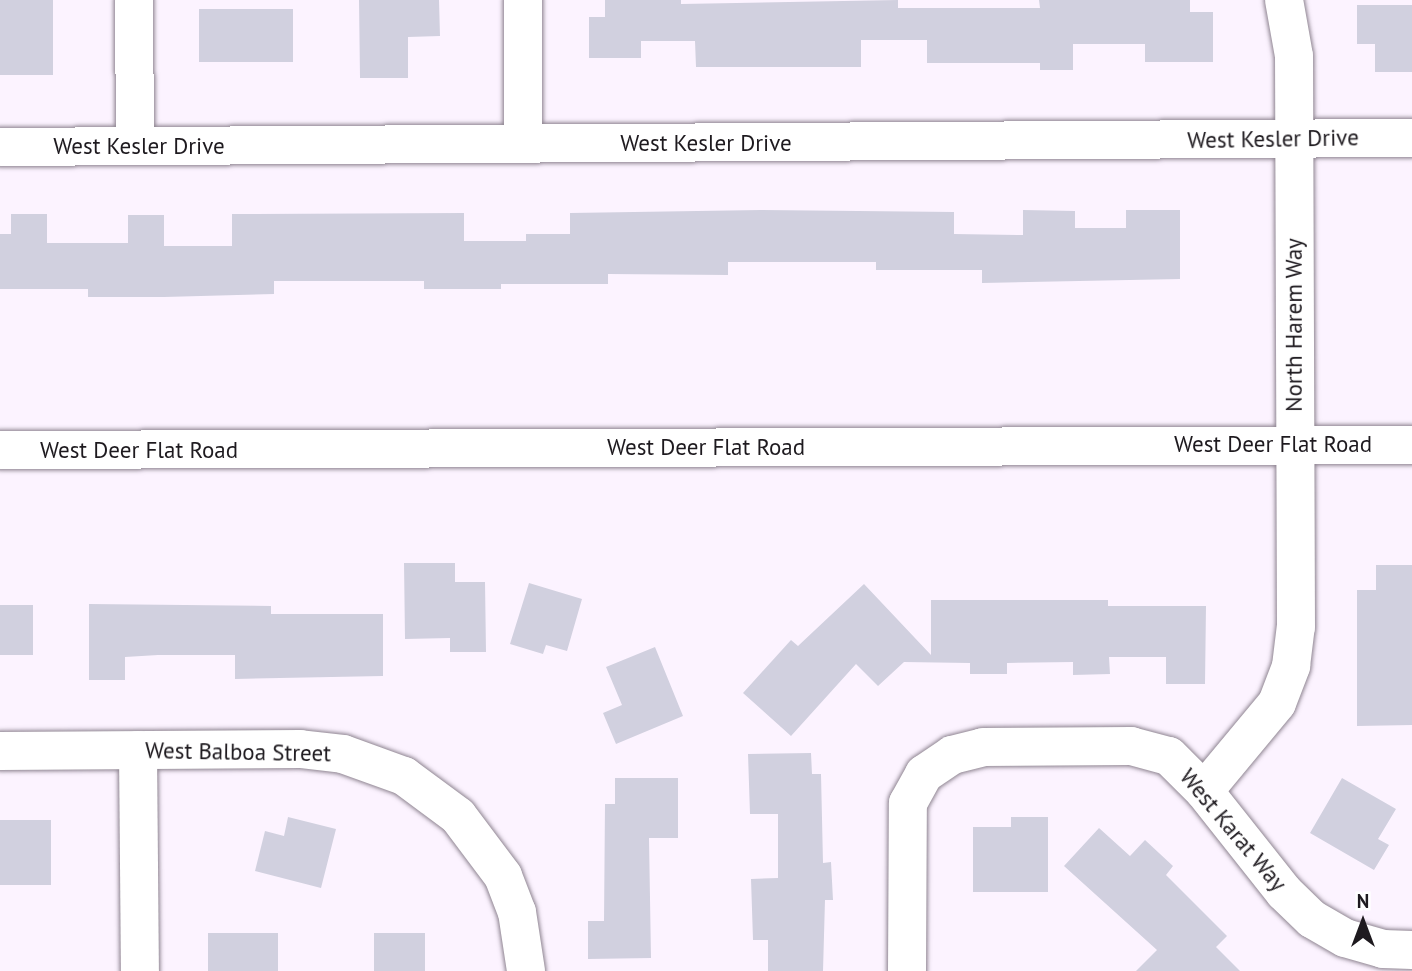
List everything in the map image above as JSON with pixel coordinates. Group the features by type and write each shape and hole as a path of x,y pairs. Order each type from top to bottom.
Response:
{"street":[{"path":"134,0 135,146"},
{"path":"523,0 523,144"},
{"name":"North Harem Way","path":"1204,790 1277,703 1291,666 1296,627 1293,444 1294,56 1284,0"},
{"name":"West Kesler Drive","path":"0,147 1412,138"},
{"name":"West Deer Flat Road","path":"0,450 1412,444"},
{"name":"West Karat Way","path":"907,971 908,803 924,774 953,755 983,747 1131,746 1169,756 1204,790 1284,892 1312,919 1345,938 1383,949 1412,950"},
{"name":"West Balboa Street","path":"0,751 300,749 343,754 404,776 458,816 503,876 517,912 526,971"},
{"path":"138,750 140,971"}],"building":[{"path":"0,0 53,0 53,75 0,75"},
{"path":"359,0 439,0 440,36 408,37 408,78 360,78"},
{"path":"605,0 681,0 681,4 898,0 898,8 1040,8 1039,0 1190,0 1190,12 1213,12 1213,62 1145,62 1145,44 1073,44 1073,70 1040,70 1040,63 927,63 927,40 861,40 861,67 696,67 695,41 641,41 641,58 589,58 589,17 605,17"},
{"path":"1357,5 1412,5 1412,72 1375,72 1375,44 1357,44"},
{"path":"199,9 293,9 293,62 199,62"},
{"path":"761,210 954,212 954,234 1023,235 1023,210 1075,211 1075,228 1126,228 1126,210 1180,210 1180,279 982,283 982,270 876,270 876,262 728,262 728,275 608,274 608,284 501,284 501,289 424,289 424,281 274,281 274,294 88,297 88,289 0,289 0,234 11,234 11,214 47,214 47,243 128,243 128,215 164,215 164,246 232,246 232,214 464,213 464,241 526,241 526,234 570,234 570,213"},
{"path":"404,563 455,563 455,582 485,582 486,652 450,652 450,638 405,639"},
{"path":"1376,565 1412,565 1412,725 1357,726 1357,590 1376,590"},
{"path":"529,583 582,599 567,651 546,645 543,654 510,644"},
{"path":"864,584 931,655 931,600 1108,600 1108,606 1206,606 1205,684 1166,684 1166,657 1109,657 1110,674 1073,675 1073,662 1007,663 1007,674 970,674 970,663 904,662 878,686 856,664 791,736 743,693 791,640 798,646"},
{"path":"89,604 271,606 271,614 383,614 383,676 235,679 235,655 158,655 125,657 125,680 89,680"},
{"path":"0,605 33,605 33,655 0,655"},
{"path":"655,647 683,716 616,744 603,713 622,705 606,667"},
{"path":"811,753 812,774 821,774 823,863 831,862 833,900 825,900 823,971 768,971 768,940 753,940 751,879 778,878 778,814 750,814 748,754"},
{"path":"615,778 678,778 678,838 649,838 651,958 588,959 588,921 604,921 605,804 615,804"},
{"path":"1342,778 1396,809 1378,839 1389,845 1374,870 1310,833"},
{"path":"288,817 336,829 321,888 255,871 265,831 284,836"},
{"path":"1011,817 1048,817 1048,892 973,892 973,827 1011,827"},
{"path":"0,820 51,820 51,885 0,885"},
{"path":"1099,828 1130,856 1145,840 1173,866 1166,875 1227,936 1216,947 1240,971 1136,971 1157,950 1064,866"},
{"path":"208,933 278,933 278,971 208,971"},
{"path":"374,933 425,933 425,971 374,971"}]}
